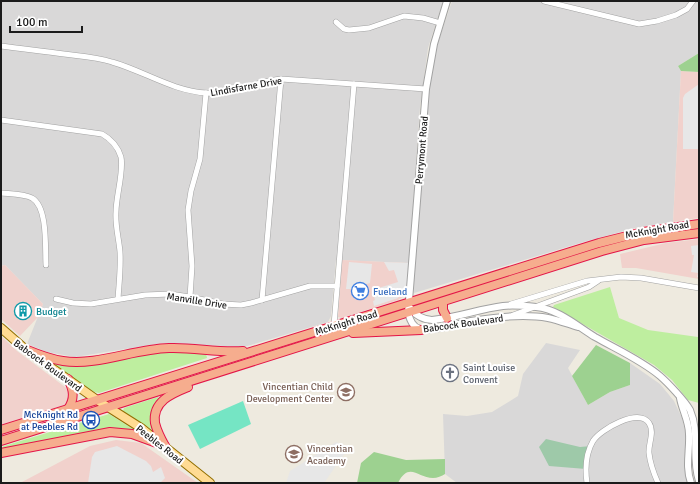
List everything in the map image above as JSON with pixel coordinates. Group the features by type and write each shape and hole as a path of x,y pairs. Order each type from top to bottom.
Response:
{"highway":[{"name":"McKnight Road","path":"1,430 600,243 643,232 699,224"},
{"name":"McKnight Road","path":"1,441 602,251 644,240 699,233"},
{"path":"443,302 443,310 447,318"},
{"path":"340,334 421,330"},
{"path":"25,349 49,358 74,362 169,348 229,352 257,350"},
{"path":"165,446 156,427 155,420 157,410 162,401 175,392 241,365"},
{"path":"68,379 73,395 72,402 68,409"},
{"path":"1,453 110,432 132,434 165,446"}],"main road":[{"name":"Babcock Boulevard","path":"1,328 25,349 108,407"},
{"name":"Peebles Road","path":"108,407 141,428 210,483"}],"street":[{"name":"Perrymont Road","path":"408,302 426,89 430,60 447,1"},
{"path":"544,1 625,21 644,24 664,19 682,12 690,6 693,1"},
{"path":"336,22 344,30 369,28 404,16 424,18 440,23"},
{"name":"Lindisfarne Drive","path":"1,46 110,61 174,87 206,93 234,90 264,81 281,79 426,89"},
{"path":"262,300 281,79"},
{"path":"334,326 354,84"},
{"path":"190,297 192,266 188,210 191,191 200,159 206,93"},
{"path":"1,120 102,134 117,148 121,157 122,165 116,211 116,228 120,263 118,299"},
{"path":"1,193 28,197 39,205 43,215 46,264"},
{"path":"504,306 587,281 621,276 699,288"},
{"path":"506,317 589,287 601,280"},
{"name":"Manville Drive","path":"56,299 73,303 91,304 153,294 190,297 230,305 246,304 310,286 337,286"},
{"path":"408,302 410,312"},
{"name":"Babcock Boulevard","path":"410,312 428,320 447,318 504,306 536,307 552,311 659,376 680,398 686,402 694,421 696,434 695,464 699,481"},
{"name":"Babcock Boulevard","path":"410,312 413,325 421,330 506,317 544,318 578,327"},
{"name":"Babcock Boulevard","path":"680,398 689,427 688,470 691,483"},
{"path":"587,483 587,460 595,438 601,432 610,427 632,417 636,417 646,420 651,426 652,432 649,456 658,483"}],"shaded area":[{"path":"1,1 443,1 428,48 420,107 409,263 336,260 331,316 328,322 244,347 163,343 75,357 47,352 27,344 43,304 5,265 1,266"},
{"path":"452,1 699,1 699,53 678,66 681,71 673,222 635,228 587,241 414,293 413,288 429,88 437,46"},
{"path":"681,71 699,72 699,218 673,222"},
{"path":"699,84 699,149 683,149 683,98 685,94"},
{"path":"699,239 699,279 636,268 622,268 620,254 666,243"},
{"path":"699,245 699,277 697,277 698,273 691,272 694,255 692,255 691,246"},
{"path":"342,260 409,263 406,295 398,300 342,318 338,317"},
{"path":"349,262 372,264 370,283 354,285 354,289 346,289"},
{"path":"384,262 409,263 406,293 399,293 398,298 374,306 373,301 375,300 372,290 398,282 394,270 389,271"},
{"path":"5,265 43,304 38,317 20,336 1,319 1,266"},
{"path":"1,336 17,351 69,390 70,397 67,404 1,425"},
{"path":"546,343 580,350 568,368 588,405 610,392 630,385 630,363 660,384 674,401 682,418 686,435 684,466 688,483 457,483 445,474 443,414 467,416 492,412 518,396 523,374"},
{"path":"116,440 141,443 198,483 15,483 22,482 90,446"},
{"path":"336,442 349,447 324,483 286,483 290,471"},
{"path":"117,446 146,461 151,466 153,472 161,467 165,478 160,483 88,483 92,457 95,452"}],"green space":[{"path":"699,53 699,72 681,71 678,66"},
{"path":"610,287 619,318 648,330 698,337 699,335 699,403 688,400 672,380 654,365 553,307 554,305"},
{"path":"596,345 630,363 630,385 610,392 588,405 572,376"},
{"path":"166,351 206,353 207,358 99,393 94,392 52,364 131,357"},
{"path":"158,397 159,399 154,431 123,411 124,408"},
{"path":"243,401 251,424 200,449 188,425"},
{"path":"109,414 141,434 113,428 1,450 4,446"},
{"path":"546,439 580,447 591,446 586,469 549,466 539,447"},
{"path":"374,452 406,460 445,459 445,474 433,478 410,472 402,476 398,483 357,483 361,463"}],"place":[{"name":"Fueland","path":"360,291"},
{"name":"Budget","path":"23,311"},
{"name":"Saint Louise Convent","path":"450,373"},
{"name":"Vincentian Child Development Center","path":"346,392"},
{"name":"McKnight Rd at Peebles Rd","path":"91,420"},
{"name":"Vincentian Academy","path":"294,454"}]}
